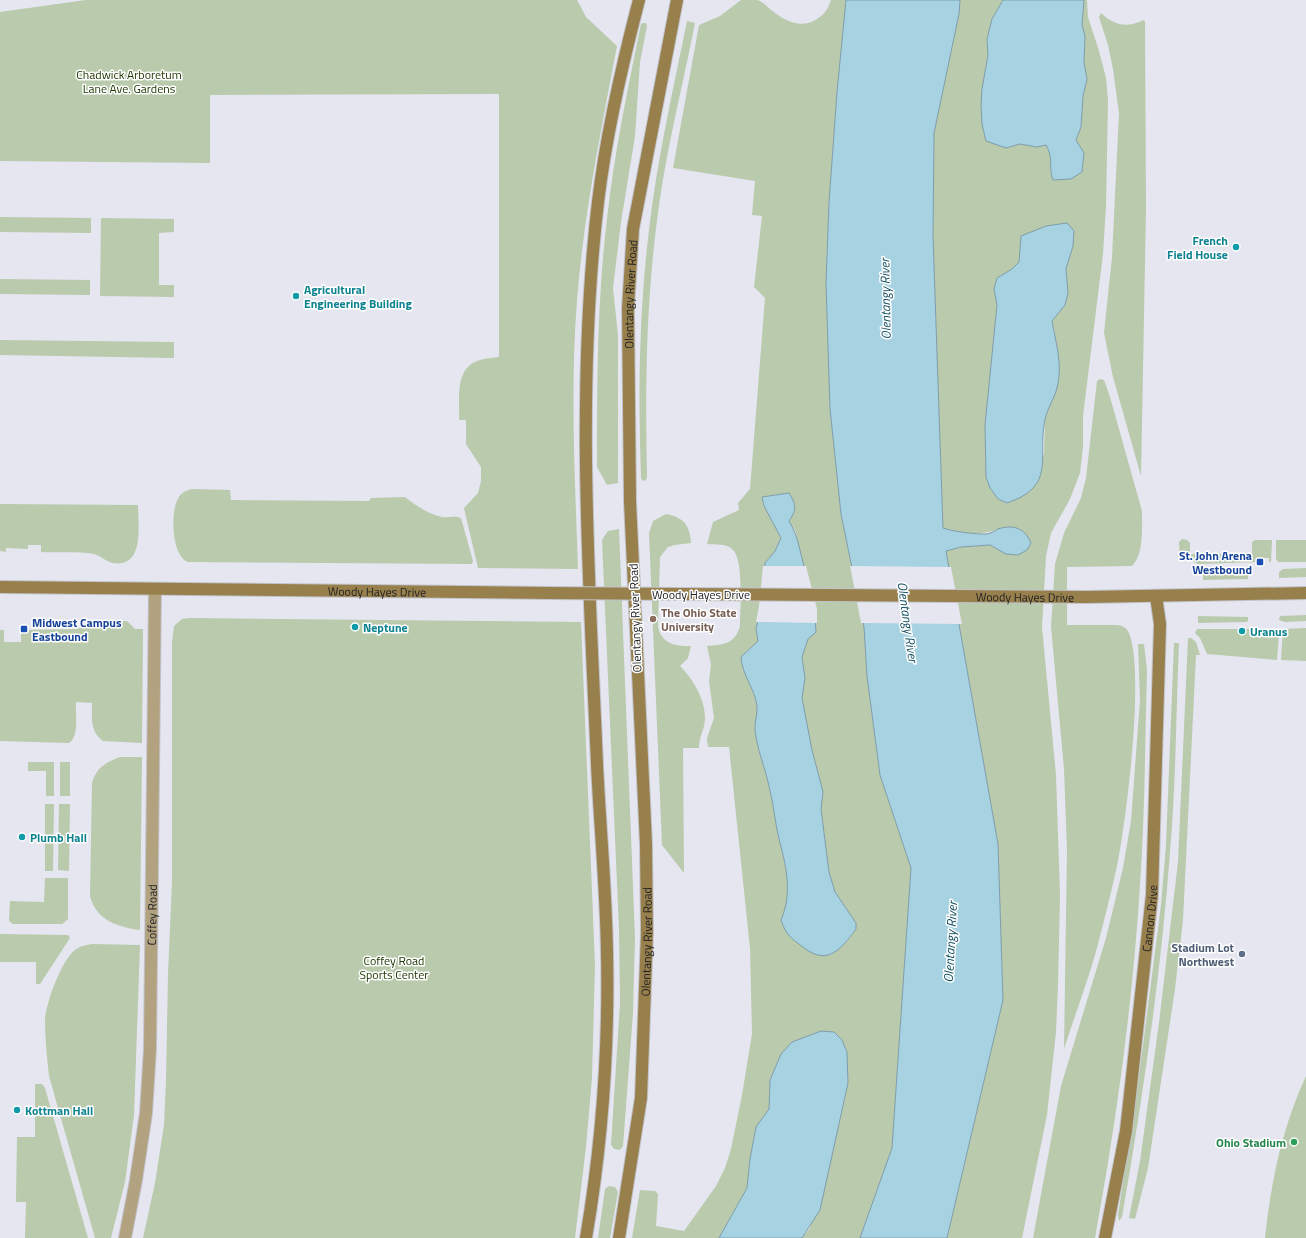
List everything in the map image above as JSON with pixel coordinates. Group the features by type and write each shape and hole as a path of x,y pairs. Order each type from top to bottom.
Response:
{"main road":[{"path":"586,1238 592,1199 601,1113 606,1030 607,951 592,644 587,483 586,366 591,277 598,199 614,108 639,0"},
{"name":"Olentangy River Road","path":"619,1238 641,1098 646,933 646,844 630,501 628,308 633,229 677,0"},
{"name":"Woody Hayes Drive","path":"0,588 1087,597 1306,593"},
{"name":"Cannon Drive","path":"1105,1238 1126,1131 1152,895 1160,624 1156,596"}],"street":[{"name":"Coffey Road","path":"125,1238 136,1180 146,1113 150,1049 155,589"}],"green space":[{"name":"Chadwick Arboretum Lane Ave. Gardens","path":"86,0 577,0 586,17 617,46 589,204 577,300 573,401 578,569 478,568 464,508 478,493 481,481 481,467 466,444 466,420 459,420 460,385 466,369 472,364 482,359 499,357 499,94 210,95 210,163 0,161 0,12"},
{"path":"741,0 757,0 762,2 780,17 798,24 804,24 817,19 822,15 827,9 831,0 846,0 837,92 829,203 826,283 830,409 841,514 864,627 867,676 880,775 911,868 892,1148 860,1238 802,1238 810,1228 844,1103 848,1083 847,1052 804,1038 792,1042 770,1080 769,1109 756,1127 750,1159 747,1188 719,1238 632,1238 640,1190 655,1191 658,1194 656,1226 684,1231 716,1186 725,1168 731,1149 752,1034 750,948 729,747 708,747 707,738 714,718 709,681 711,664 707,646 728,642 735,637 738,632 740,626 741,597 740,574 739,564 733,550 724,545 707,544 713,522 739,510 738,503 750,489 765,298 754,287 762,216 752,215 755,181 673,168 699,25 720,16","holes":["789,493 795,507 789,521 795,530 802,561 808,639 802,657 805,678 802,698 812,750 823,792 821,809 829,872 835,892 856,923 856,929 847,941 831,955 781,920 787,892 785,862 777,829 771,793 756,737 756,700 744,670 741,657 758,641 756,629 761,607 765,563 775,551 781,538 764,506 762,498"]},
{"path":"960,0 1003,0 992,19 987,39 988,55 985,70 1006,148 1020,144 1037,147 1046,145 1050,152 1051,158 1050,172 1084,153 1076,140 1081,127 1083,96 1087,79 1084,62 1085,36 1082,25 1084,0 1087,0 1088,17 1106,78 1108,100 1106,206 1103,254 1083,416 1083,447 1080,473 1070,499 1051,533 1046,556 1042,627 1056,775 1060,895 1058,985 1056,1032 1047,1115 1022,1238 947,1238 1003,1000 998,844 946,551 961,547 990,545 998,529 985,533 964,533 943,529 933,236 934,133 959,14","holes":["1021,236 1073,246 1066,269 1068,293 1065,305 1052,321 1058,351 1049,408 1045,418 1044,454 1007,503 998,499 990,488 986,477 985,425 997,305 994,289 997,278 1012,269 1019,262"]},
{"path":"1101,13 1116,23 1127,25 1144,20 1145,22 1146,209 1141,476 1113,377 1104,333 1112,257 1119,113 1108,45 1099,17"},
{"path":"687,21 695,23 665,165 654,246 647,345 647,477 646,480 643,481 641,478 640,354 643,292 652,204"},
{"path":"646,23 647,26 640,62 635,136 621,222 613,288 618,335 618,483 607,485 597,467 599,312 601,281 610,194 617,145 641,24"},
{"path":"0,217 91,218 91,233 0,232"},
{"path":"101,218 174,219 174,232 159,233 159,285 174,285 174,297 100,296"},
{"path":"0,279 90,280 90,295 0,294"},
{"path":"0,340 174,342 174,358 0,355"},
{"path":"1100,379 1104,380 1110,397 1142,511 1142,540 1139,555 1132,566 1067,567 1067,625 1118,625 1128,631 1133,649 1135,709 1129,782 1117,866 1088,978 1064,1049 1067,850 1064,769 1051,627 1055,564 1064,533 1081,498 1086,478 1097,381"},
{"path":"192,489 230,490 231,500 369,501 371,498 405,497 432,514 442,517 461,518 473,561 472,564 188,562 182,558 178,551 175,542 173,521 176,503 180,495"},
{"path":"0,504 138,505 138,543 135,552 130,559 123,563 113,563 94,554 41,552 41,545 28,545 28,549 6,548 6,552 0,551"},
{"path":"666,514 677,517 685,523 689,532 691,543 668,547 660,557 658,626 662,637 670,643 691,646 688,658 680,666 690,678 699,693 705,718 699,748 683,748 684,873 662,845 649,533 653,521"},
{"path":"619,529 635,938 633,1013 623,1146 620,1150 614,1149 611,1145 620,1003 619,929 602,540 608,531"},
{"path":"1182,539 1187,540 1190,543 1190,554 1252,554 1252,542 1255,540 1272,540 1271,562 1269,562 1269,558 1258,558 1258,562 1198,564 1191,560 1180,560 1179,542"},
{"path":"1276,540 1306,540 1306,562 1278,562 1276,559"},
{"path":"1306,568 1306,577 1279,578 1279,572 1283,569"},
{"path":"1245,569 1248,572 1248,579 1203,580 1203,573 1206,570"},
{"path":"1306,615 1306,621 1285,622 1279,620 1280,616"},
{"path":"1198,616 1248,617 1248,621 1198,623"},
{"name":"Coffey Road Sports Center","path":"182,619 581,622 595,965 592,1078 586,1147 575,1238 143,1238 155,1183 164,1125 172,881 172,642 174,626"},
{"path":"127,621 135,629 143,629 142,743 103,741 94,729 92,719 92,703 76,702 76,730 75,735 69,743 0,741 0,630 4,630 4,642 21,642 21,630 77,629 94,622"},
{"path":"1306,628 1306,661 1281,660 1283,629"},
{"path":"1197,629 1265,629 1265,634 1279,634 1277,660 1207,654 1200,638 1195,633"},
{"path":"1188,638 1191,638 1196,642 1200,655 1196,655 1183,920 1175,989 1148,1168 1135,1219 1129,1218 1140,1161 1159,1023 1178,862"},
{"path":"1174,643 1179,643 1174,800 1162,943 1144,1081 1122,1217 1119,1221 1118,1215 1138,1084 1161,905 1166,845"},
{"path":"1138,644 1144,644 1147,670 1143,831 1137,927 1124,1054 1095,1238 1033,1238 1061,1086 1106,938 1123,868 1131,821 1140,700"},
{"path":"120,757 142,757 140,930 123,927 102,917 93,904 90,896 92,783 96,773 102,766"},
{"path":"28,762 54,762 54,796 46,796 46,771 28,771"},
{"path":"60,762 70,762 70,796 60,796"},
{"path":"45,804 54,804 53,871 45,871"},
{"path":"59,804 70,804 69,871 58,870"},
{"path":"45,878 68,878 68,919 62,924 13,924 9,921 10,901 44,902"},
{"path":"0,934 68,935 70,938 40,984 36,984 36,962 0,962"},
{"path":"92,944 140,945 134,1115 125,1182 111,1238 95,1238 49,1076 46,1041 45,1020 48,1003 60,972 70,955 75,950"},
{"name":"Ohio Stadium","path":"1306,1076 1306,1238 1265,1238 1274,1175 1284,1135 1290,1115"},
{"path":"35,1084 42,1084 45,1088 88,1238 25,1238 26,1202 16,1202 17,1137 35,1137"},
{"path":"609,1186 615,1187 618,1192 610,1238 598,1238 605,1189"}],"water":[{"name":"Olentangy River","path":"846,0 960,0 959,14 934,133 933,236 943,528 953,531 987,534 998,529 1013,527 1022,531 1031,543 1027,550 1018,555 1006,554 990,545 961,547 946,551 998,844 1003,1000 947,1238 860,1238 892,1148 911,868 880,775 867,676 864,627 841,514 830,409 826,283 829,203 837,92"},
{"path":"1003,0 1084,0 1082,25 1085,36 1084,62 1087,79 1083,96 1081,127 1076,140 1084,153 1082,172 1071,179 1053,180 1050,154 1046,145 1037,147 1020,144 1006,148 986,141 982,124 981,105 982,89 988,55 987,39 992,19"},
{"path":"1067,223 1074,231 1073,246 1066,269 1068,293 1065,305 1052,321 1058,354 1059,379 1045,420 1042,469 1039,479 1033,488 1023,496 1007,503 998,499 990,488 986,477 985,425 997,305 994,289 997,278 1012,269 1019,262 1021,236 1046,226"},
{"path":"789,493 795,507 789,521 799,546 811,597 816,632 808,639 802,657 805,678 802,698 812,750 823,792 821,809 829,872 835,892 856,923 856,929 843,945 831,954 824,956 808,951 793,939 786,931 781,920 787,892 785,862 777,829 771,793 756,737 756,700 744,670 741,657 758,641 756,629 761,607 765,563 775,551 781,538 764,506 762,497"},
{"path":"821,1031 834,1032 842,1040 847,1052 848,1083 820,1210 802,1238 719,1238 747,1188 750,1159 756,1127 769,1109 770,1080 781,1054 792,1042"}],"pier":[{"path":"763,566 806,566 817,609 817,623 756,622"},
{"path":"850,566 951,567 962,624 861,623"}],"place":[{"name":"French Field House","path":"1236,247"},
{"name":"Agricultural Engineering Building","path":"296,296"},
{"name":"St. John Arena Westbound","path":"1260,562"},
{"name":"The Ohio State University","path":"653,619"},
{"name":"Neptune","path":"355,627"},
{"name":"Midwest Campus Eastbound","path":"24,629"},
{"name":"Uranus","path":"1242,631"},
{"name":"Plumb Hall","path":"22,837"},
{"name":"Stadium Lot Northwest","path":"1242,954"},
{"name":"Kottman Hall","path":"17,1110"},
{"name":"Ohio Stadium","path":"1294,1142"}]}
